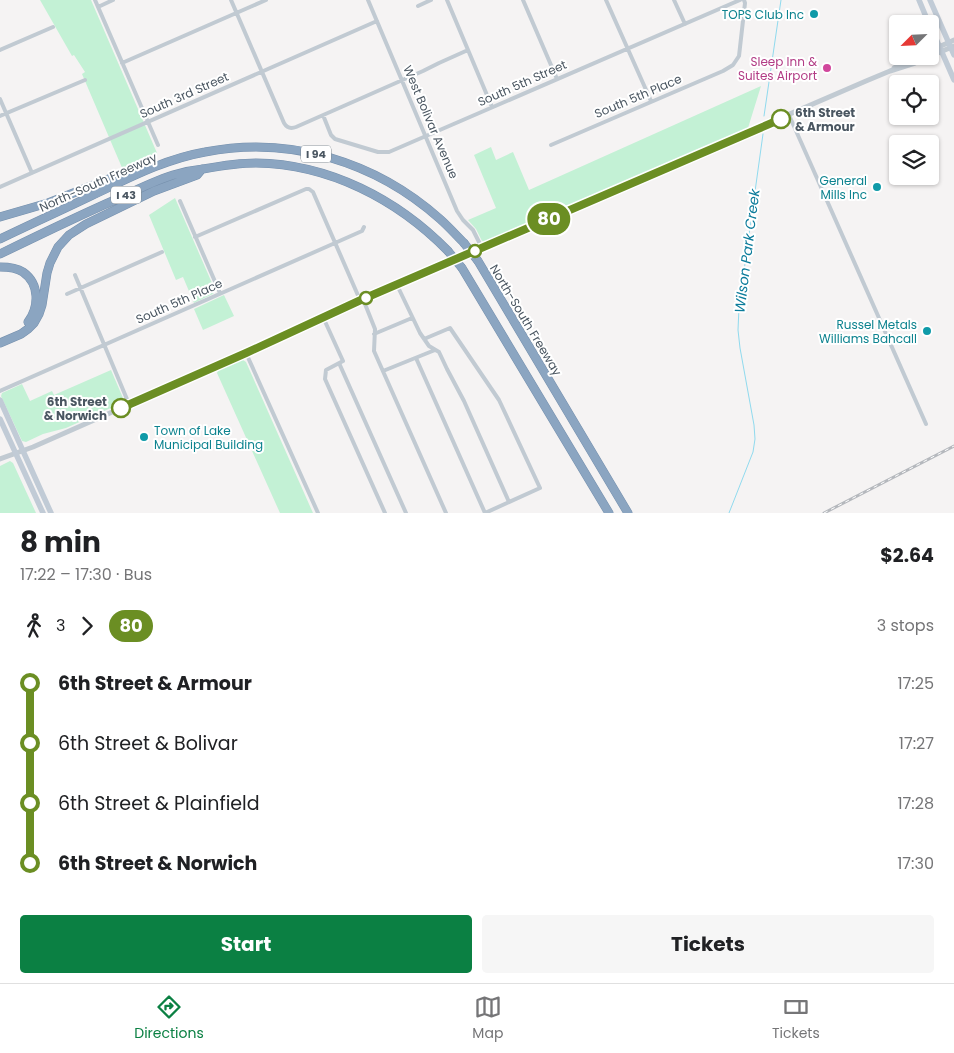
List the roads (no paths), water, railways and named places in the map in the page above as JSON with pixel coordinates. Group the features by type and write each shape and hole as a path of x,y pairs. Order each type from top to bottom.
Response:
{"highway":[{"name":"North-South Freeway","path":"0,239 144,171 204,152 263,147 306,152 356,166 403,191 440,219 464,243 478,261 628,513"},
{"name":"North-South Freeway","path":"0,254 154,182 191,170 256,163 315,171 353,184 399,209 420,225 448,251 462,268 609,513"},
{"path":"0,343 28,329 40,314 50,263 58,247 69,235 86,224 154,190 197,175 202,169"},
{"path":"0,217 48,203 129,171 144,171"},
{"path":"0,267 23,272 31,280 37,298 34,312 29,322 20,329 0,338"}],"main road":[{"path":"919,0 926,15"},
{"path":"930,0 952,44 954,55"},
{"path":"939,44 954,80"},
{"path":"0,400 51,513"},
{"path":"0,419 43,513"}],"street":[{"path":"95,0 158,145"},
{"path":"98,7 113,0"},
{"path":"232,0 284,123 288,128 294,128 468,50"},
{"path":"122,63 266,0"},
{"name":"West Bolivar Avenue","path":"368,0 457,211 473,230 482,248"},
{"path":"418,6 431,0"},
{"path":"446,0 492,107"},
{"path":"523,0 557,79"},
{"path":"606,0 651,101"},
{"path":"674,0 685,24"},
{"name":"South 5th Street","path":"323,115 331,135 335,139 378,152 389,152 740,0"},
{"name":"South 5th Place","path":"551,145 733,65 739,56 744,0"},
{"name":"South 3rd Street","path":"0,187 377,21"},
{"path":"0,50 53,27"},
{"path":"0,459 890,71 915,63 952,44"},
{"path":"890,71 898,65"},
{"path":"0,116 85,80"},
{"path":"0,99 32,173"},
{"path":"789,115 926,424"},
{"path":"195,238 306,189 313,192 375,329 374,351 446,513"},
{"path":"180,201 220,293"},
{"name":"South 5th Place","path":"0,391 362,231 364,227"},
{"path":"66,294 162,252"},
{"path":"75,275 129,404"},
{"path":"397,285 424,339 429,346 439,352 464,401 509,502"},
{"path":"323,317 343,361 326,370 325,379 385,513"},
{"path":"374,334 412,318"},
{"path":"416,358 485,513 540,488 499,400 450,328 424,339"},
{"path":"383,371 435,350"},
{"path":"246,353 318,513"},
{"path":"339,363 406,513"}],"waterway":[{"name":"Wilson Park Creek","path":"764,116 781,0"},
{"name":"Wilson Park Creek","path":"729,513 753,452 755,439 738,330 739,307 763,134"}],"railway":[{"path":"824,513 954,446"}],"place":[{"name":"TOPS Club Inc","path":"814,14"},
{"name":"Sleep Inn & Suites Airport","path":"827,68"},
{"name":"6th Street & Armour","path":"781,119"},
{"name":"General Mills Inc","path":"877,187"},
{"name":"Russel Metals Williams Bahcall","path":"927,331"},
{"name":"6th Street & Norwich","path":"121,408"},
{"name":"Town of Lake Municipal Building","path":"144,437"}]}
